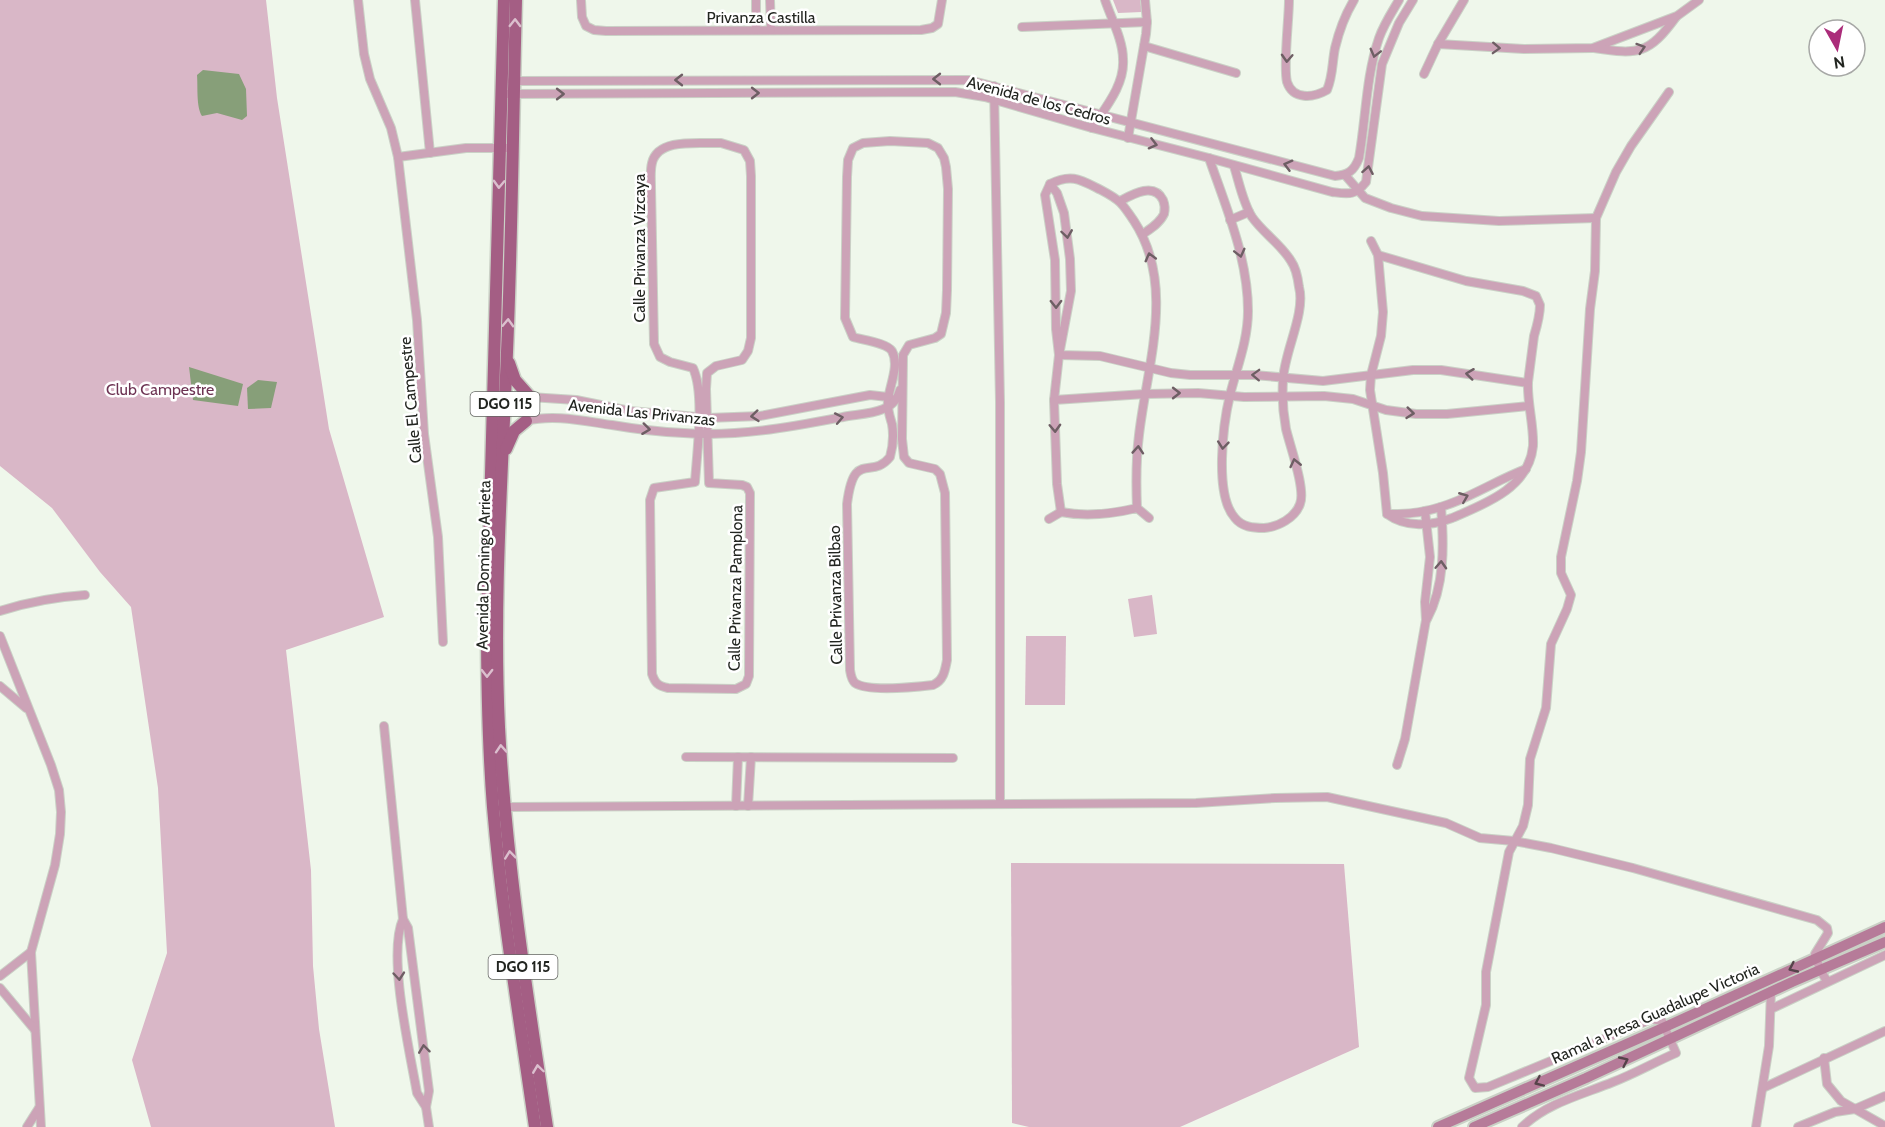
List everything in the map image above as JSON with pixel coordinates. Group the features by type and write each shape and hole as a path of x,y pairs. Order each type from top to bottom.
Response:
{"main road":[{"name":"Avenida Domingo Arrieta","path":"504,0 508,88"},
{"name":"Avenida Domingo Arrieta","path":"516,0 508,88 492,621 499,711 499,807 535,1127"},
{"name":"Avenida Domingo Arrieta","path":"492,621 501,473 498,412 507,351 506,148"},
{"path":"498,412 531,397 515,380 507,351"},
{"path":"498,412 529,420"},
{"path":"501,473 509,438 529,420"},
{"name":"Avenida Domingo Arrieta","path":"508,891 547,1127"},
{"name":"Ramal a Presa Guadalupe Victoria","path":"1438,1127 1885,927"},
{"name":"Ramal a Presa Guadalupe Victoria","path":"1475,1127 1671,1039 1771,991 1885,942"}],"street":[{"name":"Calle El Campestre","path":"358,0 364,54 370,79 391,128 398,157 417,320 424,434 437,526 443,642"},
{"path":"415,0 430,153"},
{"name":"Privanza Castilla","path":"581,0 582,16 586,26 594,30 910,30 932,28 939,24 942,0"},
{"path":"756,0 756,30"},
{"path":"770,0 771,30"},
{"path":"1092,128 1112,99 1124,60 1104,0"},
{"path":"1128,138 1147,22 1145,0"},
{"path":"1289,0 1288,83 1292,91 1301,96 1311,97 1327,90 1332,80 1340,30 1354,0"},
{"path":"1399,0 1380,36 1369,81 1359,158 1355,169 1346,175 1359,192 1365,198 1380,205 1438,218 1499,221 1596,218"},
{"path":"1359,192 1366,183 1369,168 1382,64 1399,22 1413,0"},
{"path":"1424,74 1438,44 1464,0"},
{"path":"1593,48 1677,16 1699,0"},
{"path":"1438,44 1524,49 1593,48 1625,52 1646,48 1663,35 1677,16"},
{"path":"1022,27 1147,22"},
{"path":"1144,46 1236,73"},
{"path":"1121,73 1137,78"},
{"name":"Avenida de los Cedros","path":"508,88 955,78 994,86 1312,171 1335,176 1346,175"},
{"path":"994,86 1000,402 1000,804"},
{"name":"Avenida de los Cedros","path":"508,88 955,92 994,100 1332,192 1348,194 1359,192"},
{"path":"1522,1127 1535,1115 1580,1093 1613,1082 1676,1053 1662,1021 1652,1019 1488,1087 1479,1089 1472,1085 1469,1078 1485,1005 1486,972 1509,852 1523,826 1528,805 1530,759 1546,708 1551,644 1567,609 1570,595 1561,573 1561,557 1581,453 1595,271 1596,218 1616,172 1668,92"},
{"path":"912,141 928,143 938,148 946,167 948,189 947,290 944,327 941,334 935,338 915,342 905,348 902,420 892,400 893,352 885,345 853,337 845,318 848,160 853,148 863,143 912,141"},
{"name":"Calle Privanza Vizcaya","path":"698,418 698,383 693,368 660,357 654,344 652,162 661,149 670,146 721,143 744,150 750,161 751,338 748,351 742,360 716,366 707,373 708,418"},
{"path":"398,157 466,148 506,148"},
{"path":"1209,158 1230,220 1245,277 1248,312 1244,344 1230,395 1222,450 1222,475 1226,502 1237,521 1251,528 1267,528 1278,525 1294,514 1301,503 1300,486 1286,428 1282,397 1282,377 1294,332 1300,290 1292,262 1261,230 1249,212 1234,166"},
{"path":"1059,355 1056,329 1055,260 1046,195 1050,184 1068,177 1081,180 1120,201 1143,234 1154,275 1157,304 1139,435 1136,477 1137,508 1149,518"},
{"path":"1050,184 1057,193 1064,213 1070,260 1071,291 1059,355 1054,400 1057,484 1061,512"},
{"path":"1120,201 1137,192 1150,190 1160,195 1165,213 1159,222 1143,234"},
{"path":"1230,220 1249,212"},
{"path":"1371,241 1378,255 1383,312 1381,336 1371,375 1370,390 1382,464 1387,514 1397,522 1406,524 1442,522 1488,503 1518,482 1526,469 1533,444 1528,406 1528,383 1540,305 1536,296 1523,291 1466,281 1378,255"},
{"path":"1059,355 1100,356 1171,373 1190,375 1282,377 1323,381 1413,370 1441,370 1528,383"},
{"path":"888,408 892,400 900,393 902,378"},
{"path":"1054,400 1198,393 1282,397 1324,396 1353,399 1386,410 1416,414 1447,414 1528,406"},
{"name":"Avenida Las Privanzas","path":"531,397 576,400 630,411 698,418 744,417 785,412 870,395 892,400"},
{"path":"529,420 531,397"},
{"name":"Avenida Las Privanzas","path":"529,420 567,418 651,430 708,434 798,427 888,408"},
{"name":"Calle Privanza Bilbao","path":"888,408 893,431 890,457 881,465 864,467 855,472 851,479 847,504 850,670 852,680 858,685 870,688 933,685 943,676 947,660 945,493 940,474 934,469 909,464 904,457 902,420"},
{"name":"Calle Privanza Pamplona","path":"698,418 695,482 659,486 651,493 652,674 660,687 736,689 746,684 749,676 750,493 747,487 742,485 710,483 708,418"},
{"path":"1387,514 1425,512 1441,507 1526,469"},
{"path":"1426,620 1434,605 1441,575 1441,507"},
{"path":"1049,519 1061,512 1092,515 1137,508"},
{"path":"1397,765 1426,620 1425,602 1430,557 1425,512"},
{"path":"0,611 58,596 85,595"},
{"path":"0,636 51,765 59,790 61,812 55,865 31,952 41,1127"},
{"path":"0,686 29,710"},
{"path":"384,726 403,919 408,928 429,1091 426,1107 429,1127"},
{"path":"686,757 953,758"},
{"path":"736,806 738,757"},
{"path":"748,806 751,757"},
{"path":"499,807 1216,802 1327,797 1446,823 1480,838 1515,841 1637,869 1817,920 1827,928 1828,933 1815,954 1820,970 1827,981"},
{"path":"403,919 398,930 401,998 417,1093 426,1107"},
{"path":"0,976 31,952"},
{"path":"1771,1008 1885,955"},
{"path":"0,988 35,1030"},
{"path":"1756,1127 1769,1046 1771,991"},
{"path":"1763,1088 1885,1030"},
{"path":"1824,1058 1827,1084 1841,1101 1885,1126"},
{"path":"1798,1127 1885,1096"},
{"path":"27,1127 39,1108"}],"green space":[{"name":"Club Campestre","path":"0,0 266,0 277,98 329,429 384,617 286,650 311,870 313,966 319,1029 335,1127 151,1127 132,1060 167,953 158,788 131,607 100,572 52,508 0,466"},
{"path":"1113,0 1140,0 1142,12 1118,13"},
{"path":"1152,595 1157,634 1134,637 1128,599"},
{"path":"1026,636 1066,636 1065,705 1025,705"},
{"path":"1011,863 1344,864 1359,1047 1180,1127 1029,1127 1012,1123"}],"shaded area":[{"path":"203,70 239,74 246,89 247,116 242,120 217,113 202,116 198,102 197,75"},
{"path":"189,367 243,384 238,406 193,400"},
{"path":"258,380 277,382 271,408 248,409 247,388"}]}
